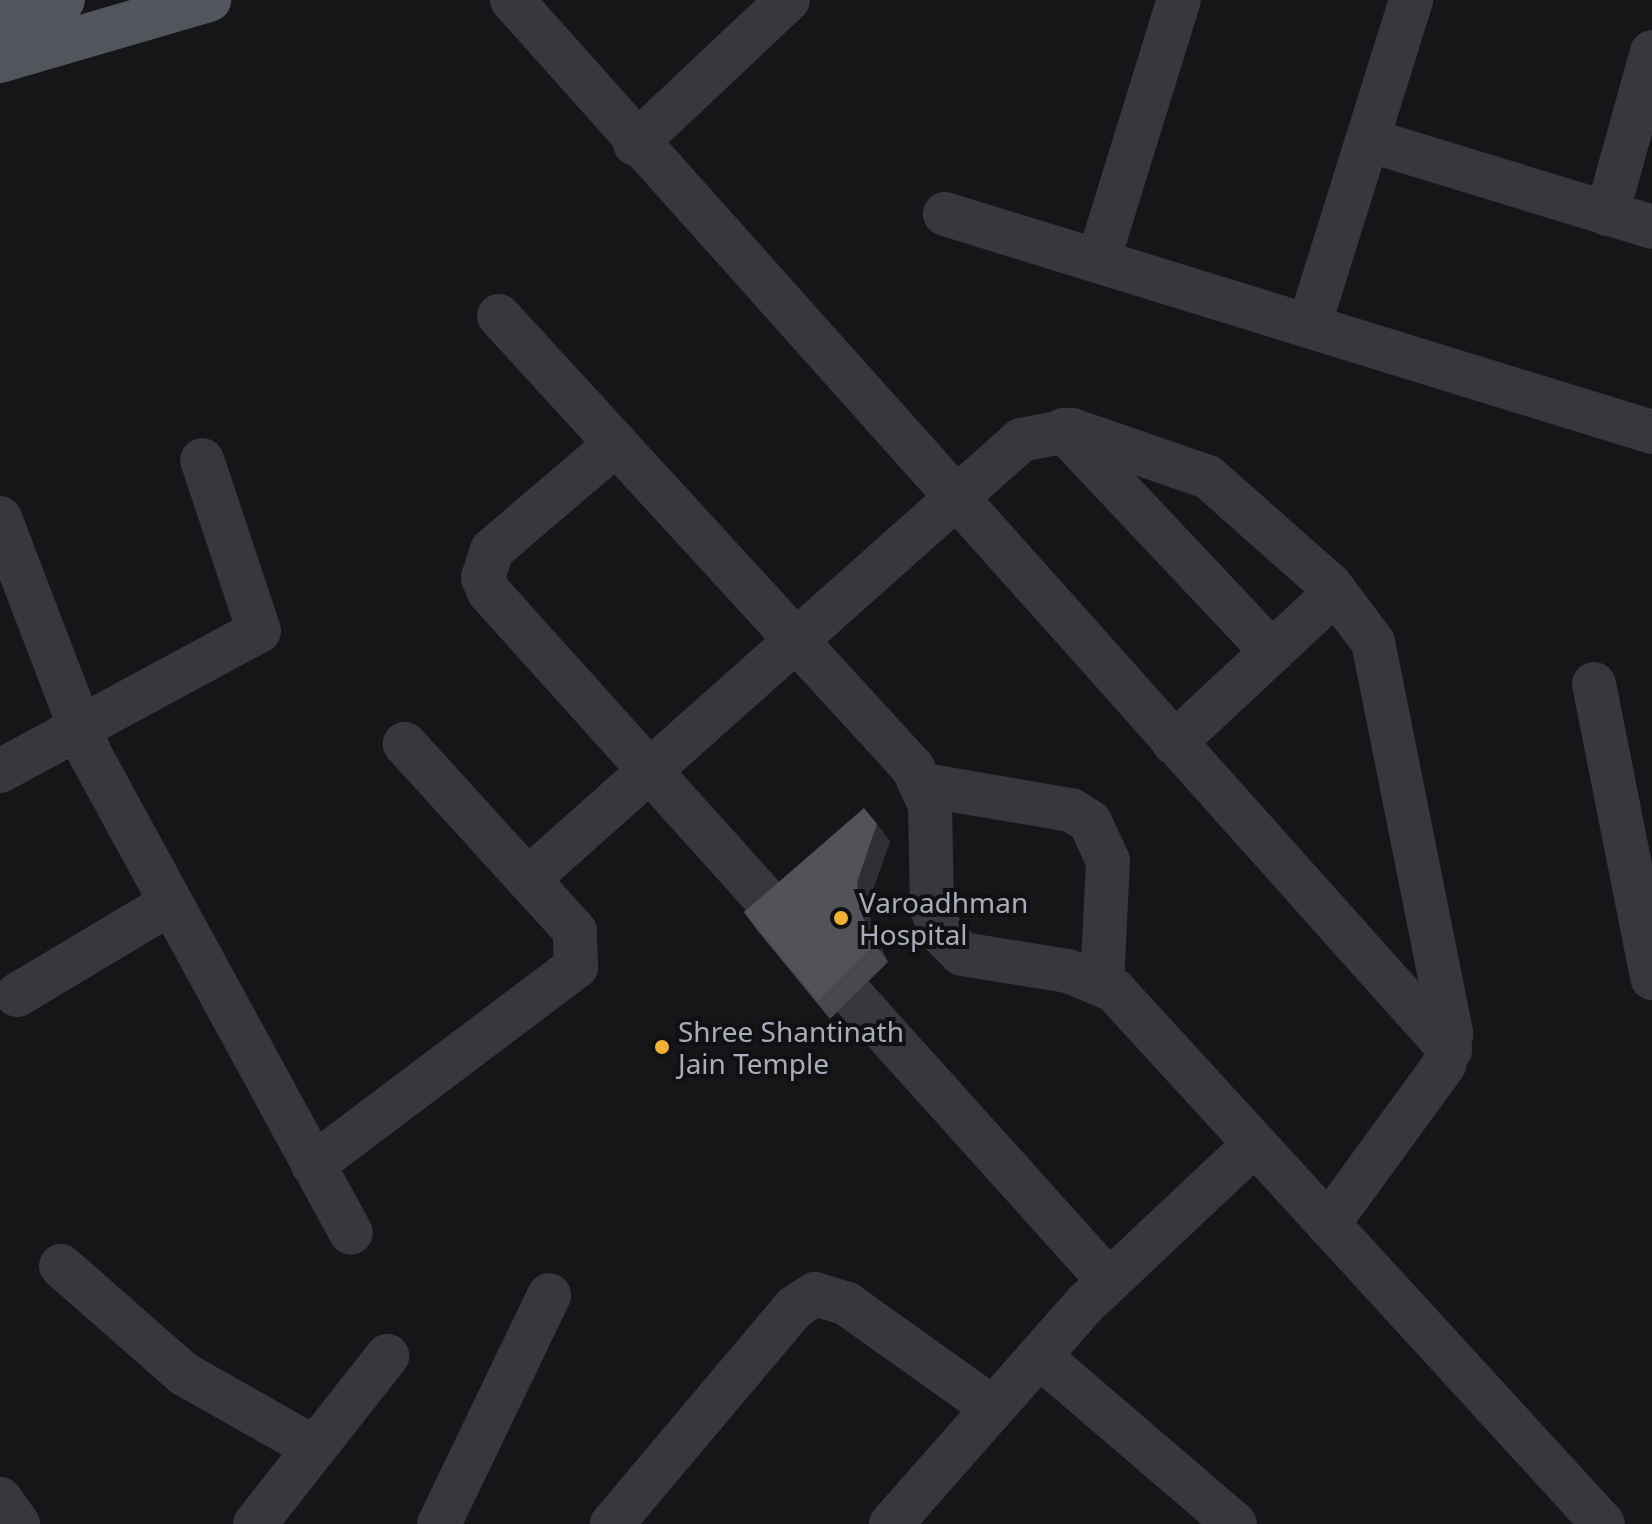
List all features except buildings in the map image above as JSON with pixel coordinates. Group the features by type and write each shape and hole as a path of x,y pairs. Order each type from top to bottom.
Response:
{"main road":[{"path":"0,16 63,0"},
{"path":"0,61 209,0"}],"street":[{"path":"512,0 635,144 1450,1050"},
{"path":"635,144 788,0"},
{"path":"1098,261 1179,0"},
{"path":"1309,326 1411,0"},
{"path":"1607,214 1652,52"},
{"path":"1368,140 1652,227"},
{"path":"945,214 1652,432"},
{"path":"499,316 795,639 924,785 932,909 942,934 962,954 987,962 1102,982 1603,1524"},
{"path":"1063,430 1272,652"},
{"path":"528,879 1021,440 1063,430 1229,489 1336,592 1373,642 1382,670 1450,1050 1328,1224"},
{"path":"616,444 492,550 483,578 650,771 1108,1280"},
{"path":"0,771 259,631 202,460"},
{"path":"0,518 77,728 351,1233"},
{"path":"1174,743 1336,592"},
{"path":"1594,684 1646,914 1652,978"},
{"path":"313,1165 567,979 580,951 575,931 405,744"},
{"path":"924,785 1071,810 1090,822 1108,861 1102,982"},
{"path":"17,995 171,903"},
{"path":"891,1524 1108,1280 1255,1144"},
{"path":"61,1266 177,1369 315,1448"},
{"path":"612,1524 795,1307 815,1294 847,1304 993,1408"},
{"path":"439,1524 549,1295"},
{"path":"255,1524 387,1356"},
{"path":"1039,1356 1235,1524"},
{"path":"0,1499 18,1524"}],"place":[{"name":"Varoadhman Hospital","path":"841,918"},
{"name":"Shree Shantinath Jain Temple","path":"662,1047"}]}
